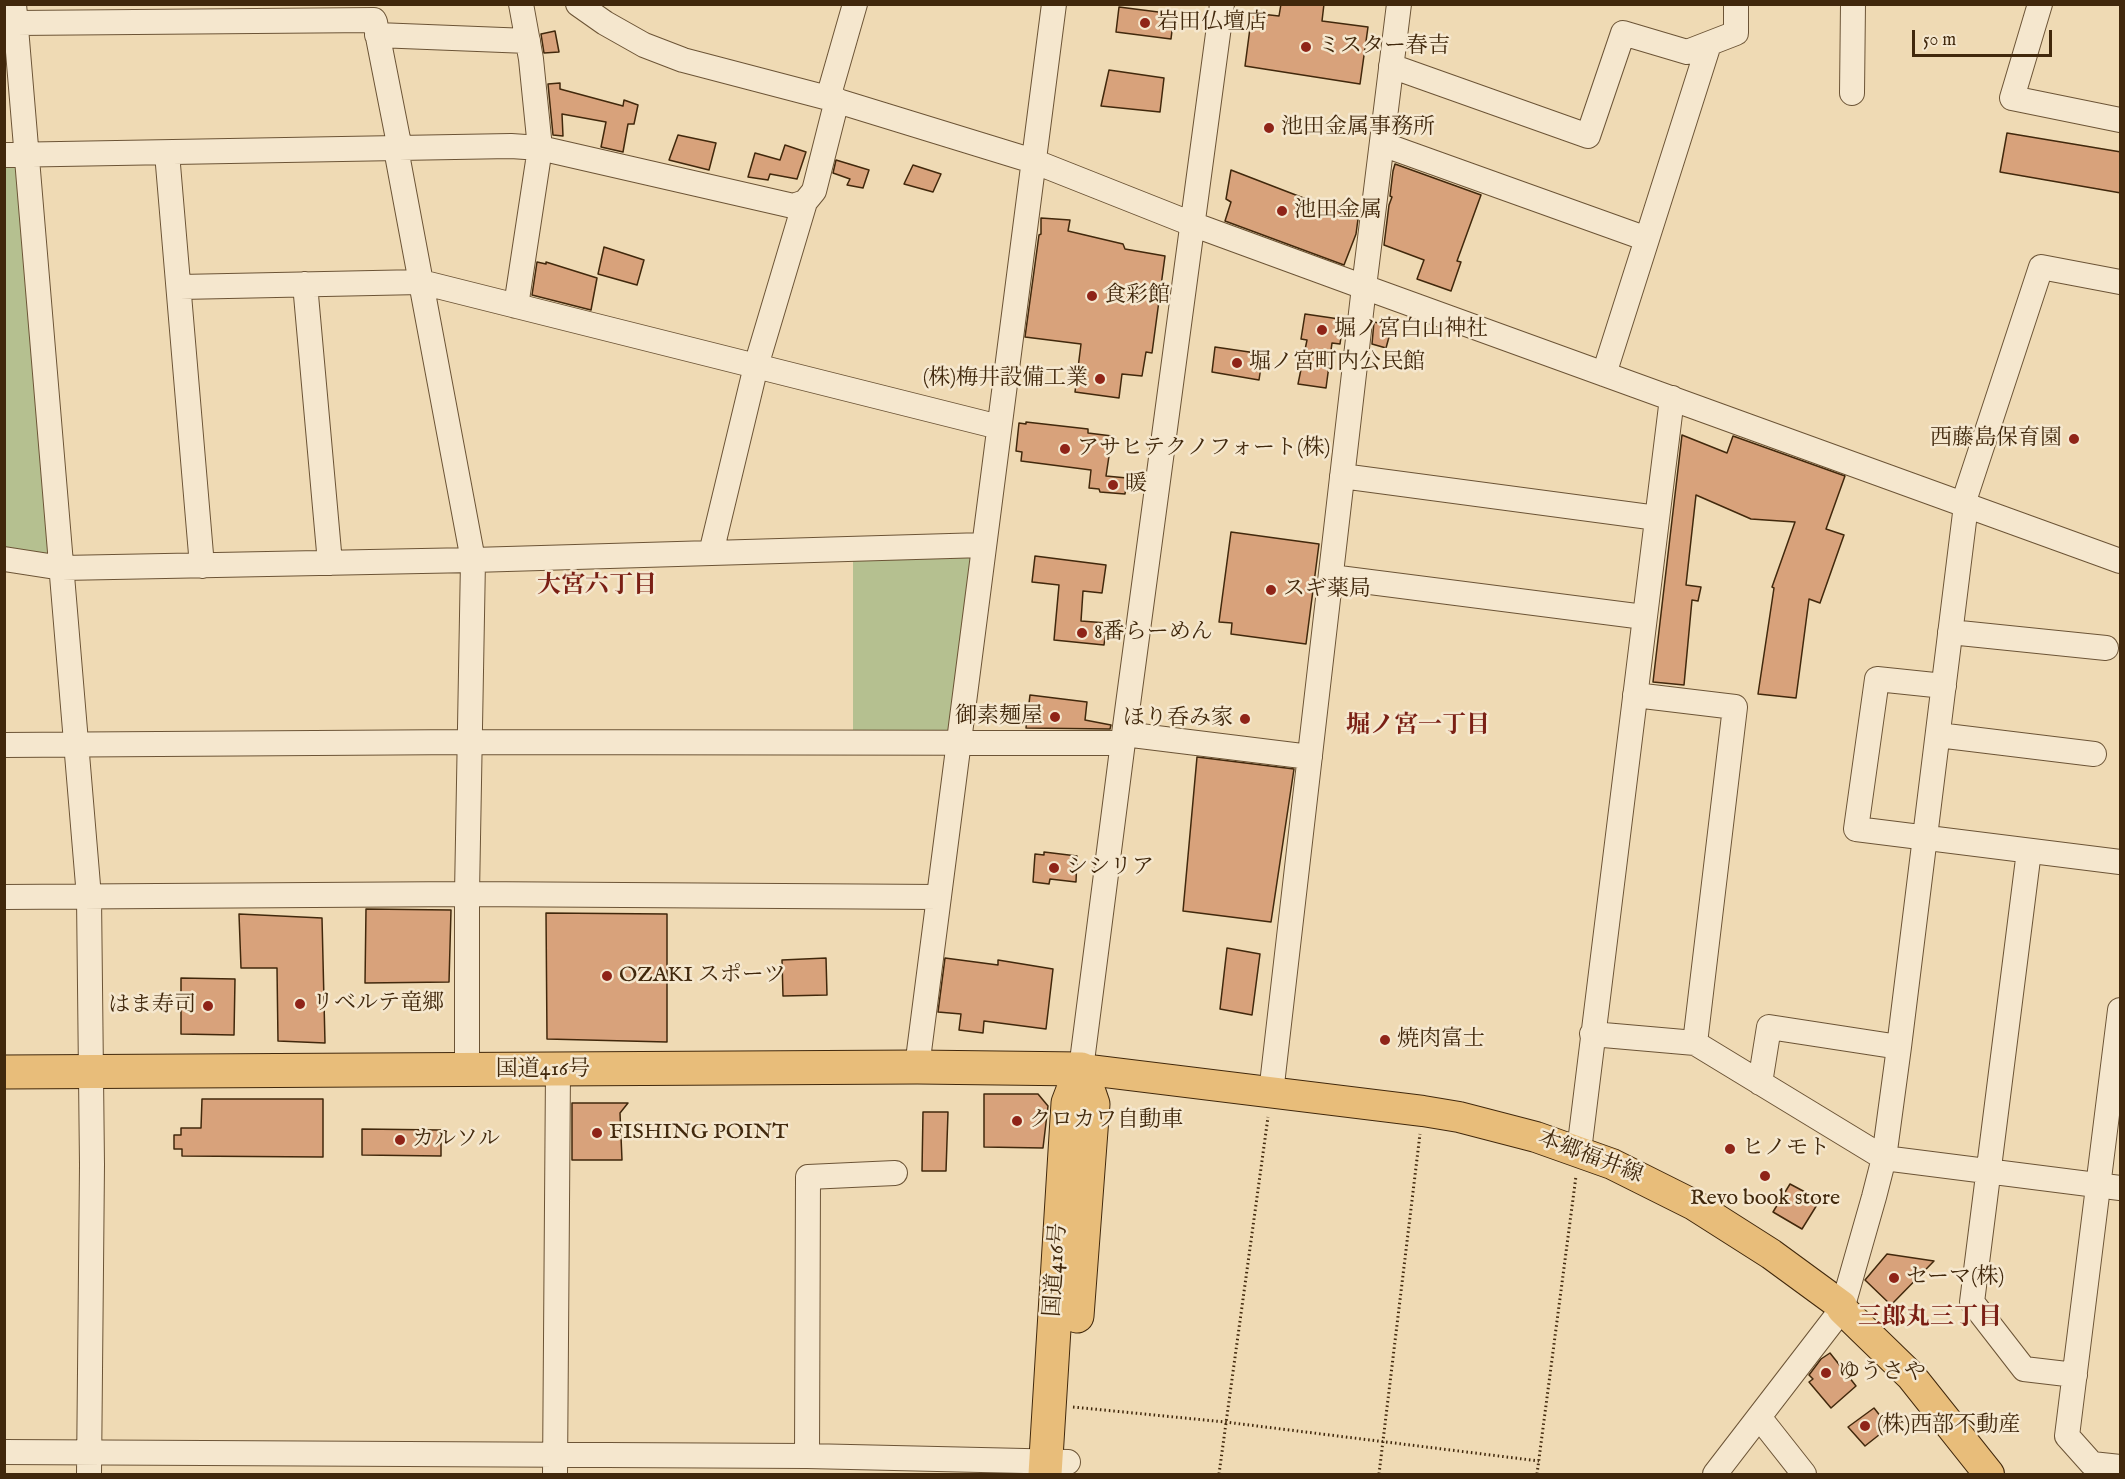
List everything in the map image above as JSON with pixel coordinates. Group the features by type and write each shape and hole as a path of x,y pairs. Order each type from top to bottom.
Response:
{"highway":[{"name":"国道416号","path":"4,1072 917,1067 1081,1069"},
{"name":"国道416号","path":"1056,1468 1070,1407 1093,1104 1081,1069"},
{"name":"国道416号","path":"1056,1468 1068,1103 1081,1069"}],"main road":[{"name":"本郷福井線","path":"1081,1069 1423,1111 1492,1125 1536,1137 1579,1151 1629,1172 1694,1205 1771,1254 1842,1306 1842,1309 1911,1376 1989,1474"}],"street":[{"path":"516,306 540,148 522,4"},
{"path":"578,4 605,23 644,45 683,60 833,99 1033,162 1192,224 2121,561"},
{"path":"4,155 511,146 540,148 794,206 805,201 814,191 855,4"},
{"path":"917,1067 1054,4"},
{"path":"1081,1069 1123,738 1222,4"},
{"path":"1271,1093 1399,4"},
{"path":"1391,66 1588,136 1623,33 1687,52 1736,33 1736,4"},
{"path":"1852,93 1853,4"},
{"path":"2040,4 2012,98 2121,120"},
{"path":"89,1463 92,1072 89,897 15,14 374,20 528,41"},
{"path":"374,20 473,560 467,894 467,1070"},
{"path":"1604,374 1709,44"},
{"path":"1382,144 1647,239"},
{"path":"167,153 202,566"},
{"path":"711,553 756,366 805,201"},
{"path":"1715,1474 1842,1309 1884,1158 1965,505 2041,267 2121,282"},
{"path":"180,287 421,282 999,427"},
{"path":"305,284 330,563"},
{"path":"1579,1151 1672,398"},
{"path":"1342,476 1657,518"},
{"path":"4,559 62,568 473,560 984,545"},
{"path":"1331,577 1644,617"},
{"path":"1950,632 2106,648"},
{"path":"1944,686 1877,679 1856,829 2121,862"},
{"path":"1635,695 1734,707 1695,1043"},
{"path":"1938,735 2094,754"},
{"path":"4,745 470,742 959,743 1123,738 1310,757"},
{"path":"2029,851 1972,1302 2025,1369 2075,1375"},
{"path":"4,897 467,894 939,897"},
{"path":"2121,1011 2110,1186 2075,1375 2067,1436 2092,1464 2121,1467"},
{"path":"1760,1083 1769,1027 1899,1047"},
{"path":"1592,1034 1695,1043 1884,1158 2110,1186"},
{"path":"555,1465 558,1070"},
{"path":"807,1456 808,1177 895,1173"},
{"path":"1759,1417 1804,1474"},
{"path":"4,1452 89,1463 555,1465 807,1456 1056,1468"}],"path":[{"path":"1219,1474 1271,1093"},
{"path":"1379,1474 1423,1111"},
{"path":"1537,1474 1579,1151"},
{"path":"1070,1407 1225,1422 1539,1461"}],"green space":[{"path":"4,164 20,164 52,556 5,549"},
{"path":"984,545 959,743 853,743 853,549"}],"building":[{"name":"ミスター春吉","path":"1281,4 1324,4 1322,21 1368,27 1360,84 1245,66 1252,13 1279,16"},
{"name":"岩田仏壇店","path":"1119,7 1174,14 1171,39 1116,32"},
{"path":"555,31 559,52 544,53 541,34"},
{"path":"1109,70 1164,78 1160,112 1101,106"},
{"path":"560,83 560,89 623,106 624,100 638,105 634,124 628,124 623,152 601,147 606,122 562,114 563,136 553,135 548,84"},
{"path":"2007,133 2121,152 2121,193 2000,172"},
{"path":"678,135 716,143 709,170 669,160"},
{"path":"785,145 806,152 797,179 770,174 768,180 748,177 755,153 780,160"},
{"path":"836,160 869,170 863,188 847,185 850,179 833,173"},
{"path":"1395,164 1481,195 1457,261 1461,262 1451,291 1417,279 1424,260 1384,245"},
{"path":"913,165 941,174 933,192 904,184"},
{"name":"池田金属","path":"1231,170 1358,219 1356,234 1344,265 1225,221 1231,202 1226,199"},
{"name":"食彩館","path":"1041,218 1070,220 1068,231 1123,244 1125,249 1165,256 1152,353 1146,352 1142,376 1122,374 1119,398 1075,392 1081,344 1025,337 1039,235 1041,234"},
{"path":"604,247 644,260 637,285 598,274"},
{"path":"537,262 546,264 546,262 597,278 591,310 532,295"},
{"path":"1305,314 1346,320 1344,337 1341,337 1340,344 1332,343 1326,388 1298,384 1307,340 1301,339"},
{"path":"1374,322 1392,326 1386,348 1372,344"},
{"name":"堀ノ宮町内公民館","path":"1215,347 1263,354 1259,380 1212,372"},
{"path":"1026,422 1088,429 1088,433 1112,436 1106,476 1127,478 1125,494 1100,492 1099,489 1089,488 1091,470 1021,461 1022,452 1016,451 1019,423 1026,424"},
{"path":"1682,435 1727,453 1733,436 1845,476 1826,529 1844,535 1820,603 1809,599 1796,698 1758,694 1774,588 1772,587 1795,522 1751,519 1696,495 1686,585 1701,587 1698,601 1692,600 1684,685 1653,682"},
{"path":"1231,532 1319,544 1306,644 1231,634 1232,623 1219,622"},
{"path":"1035,556 1106,565 1102,593 1083,591 1081,621 1107,623 1104,645 1054,640 1059,585 1032,582"},
{"path":"1030,695 1087,702 1085,720 1111,725 1110,729 1026,728"},
{"path":"1197,757 1294,769 1271,922 1183,911"},
{"path":"1044,852 1077,856 1076,882 1050,879 1049,884 1033,882 1035,854 1044,855"},
{"path":"366,909 451,910 449,982 365,983"},
{"name":"OZAKI スポーツ","path":"546,913 667,914 667,1042 547,1039"},
{"name":"リベルテ竜郷","path":"239,914 322,918 325,1043 278,1041 277,968 241,968"},
{"path":"1227,948 1260,954 1252,1015 1220,1009"},
{"path":"826,958 827,995 783,996 782,960"},
{"path":"945,958 998,965 998,960 1053,969 1046,1029 984,1021 983,1033 959,1030 961,1014 938,1012"},
{"name":"はま寿司","path":"181,978 235,979 234,1035 181,1034"},
{"path":"984,1094 1038,1094 1048,1106 1043,1148 984,1147"},
{"path":"202,1099 323,1099 323,1157 182,1156 182,1149 174,1149 174,1135 181,1135 181,1128 201,1128"},
{"path":"572,1103 628,1103 620,1113 622,1160 572,1160"},
{"path":"923,1112 948,1112 946,1171 922,1171"},
{"path":"362,1129 441,1130 441,1156 362,1155"},
{"path":"1790,1184 1820,1200 1802,1229 1773,1212"},
{"path":"1887,1254 1934,1261 1891,1305 1865,1280"},
{"path":"1830,1353 1856,1386 1831,1408 1809,1382 1813,1379 1809,1375 1821,1359"},
{"path":"1874,1408 1889,1427 1865,1446 1848,1427"}],"place":[{"name":"岩田仏壇店","path":"1145,23"},
{"name":"ミスター春吉","path":"1306,47"},
{"name":"池田金属事務所","path":"1269,128"},
{"name":"池田金属","path":"1282,211"},
{"name":"食彩館","path":"1092,296"},
{"name":"堀ノ宮白山神社","path":"1322,330"},
{"name":"堀ノ宮町内公民館","path":"1237,363"},
{"name":"(株)梅井設備工業","path":"1100,379"},
{"name":"西藤島保育園","path":"2074,439"},
{"name":"アサヒテクノフォート(株)","path":"1065,449"},
{"name":"暖","path":"1113,485"},
{"name":"スギ薬局","path":"1271,590"},
{"name":"8番らーめん","path":"1082,633"},
{"name":"御素麺屋","path":"1055,717"},
{"name":"ほり呑み家","path":"1245,719"},
{"name":"シシリア","path":"1054,868"},
{"name":"OZAKI スポーツ","path":"607,976"},
{"name":"リベルテ竜郷","path":"300,1004"},
{"name":"はま寿司","path":"208,1006"},
{"name":"焼肉富士","path":"1385,1040"},
{"name":"クロカワ自動車","path":"1017,1121"},
{"name":"FISHING POINT","path":"597,1133"},
{"name":"カルソル","path":"400,1140"},
{"name":"ヒノモト","path":"1730,1149"},
{"name":"Revo book store","path":"1765,1176"},
{"name":"セーマ(株)","path":"1894,1278"},
{"name":"ゆうさや","path":"1826,1373"},
{"name":"(株)西部不動産","path":"1865,1426"}],"district":[{"name":"大宮六丁目","path":"597,587"},
{"name":"堀ノ宮一丁目","path":"1418,727"},
{"name":"三郎丸三丁目","path":"1930,1319"}]}
